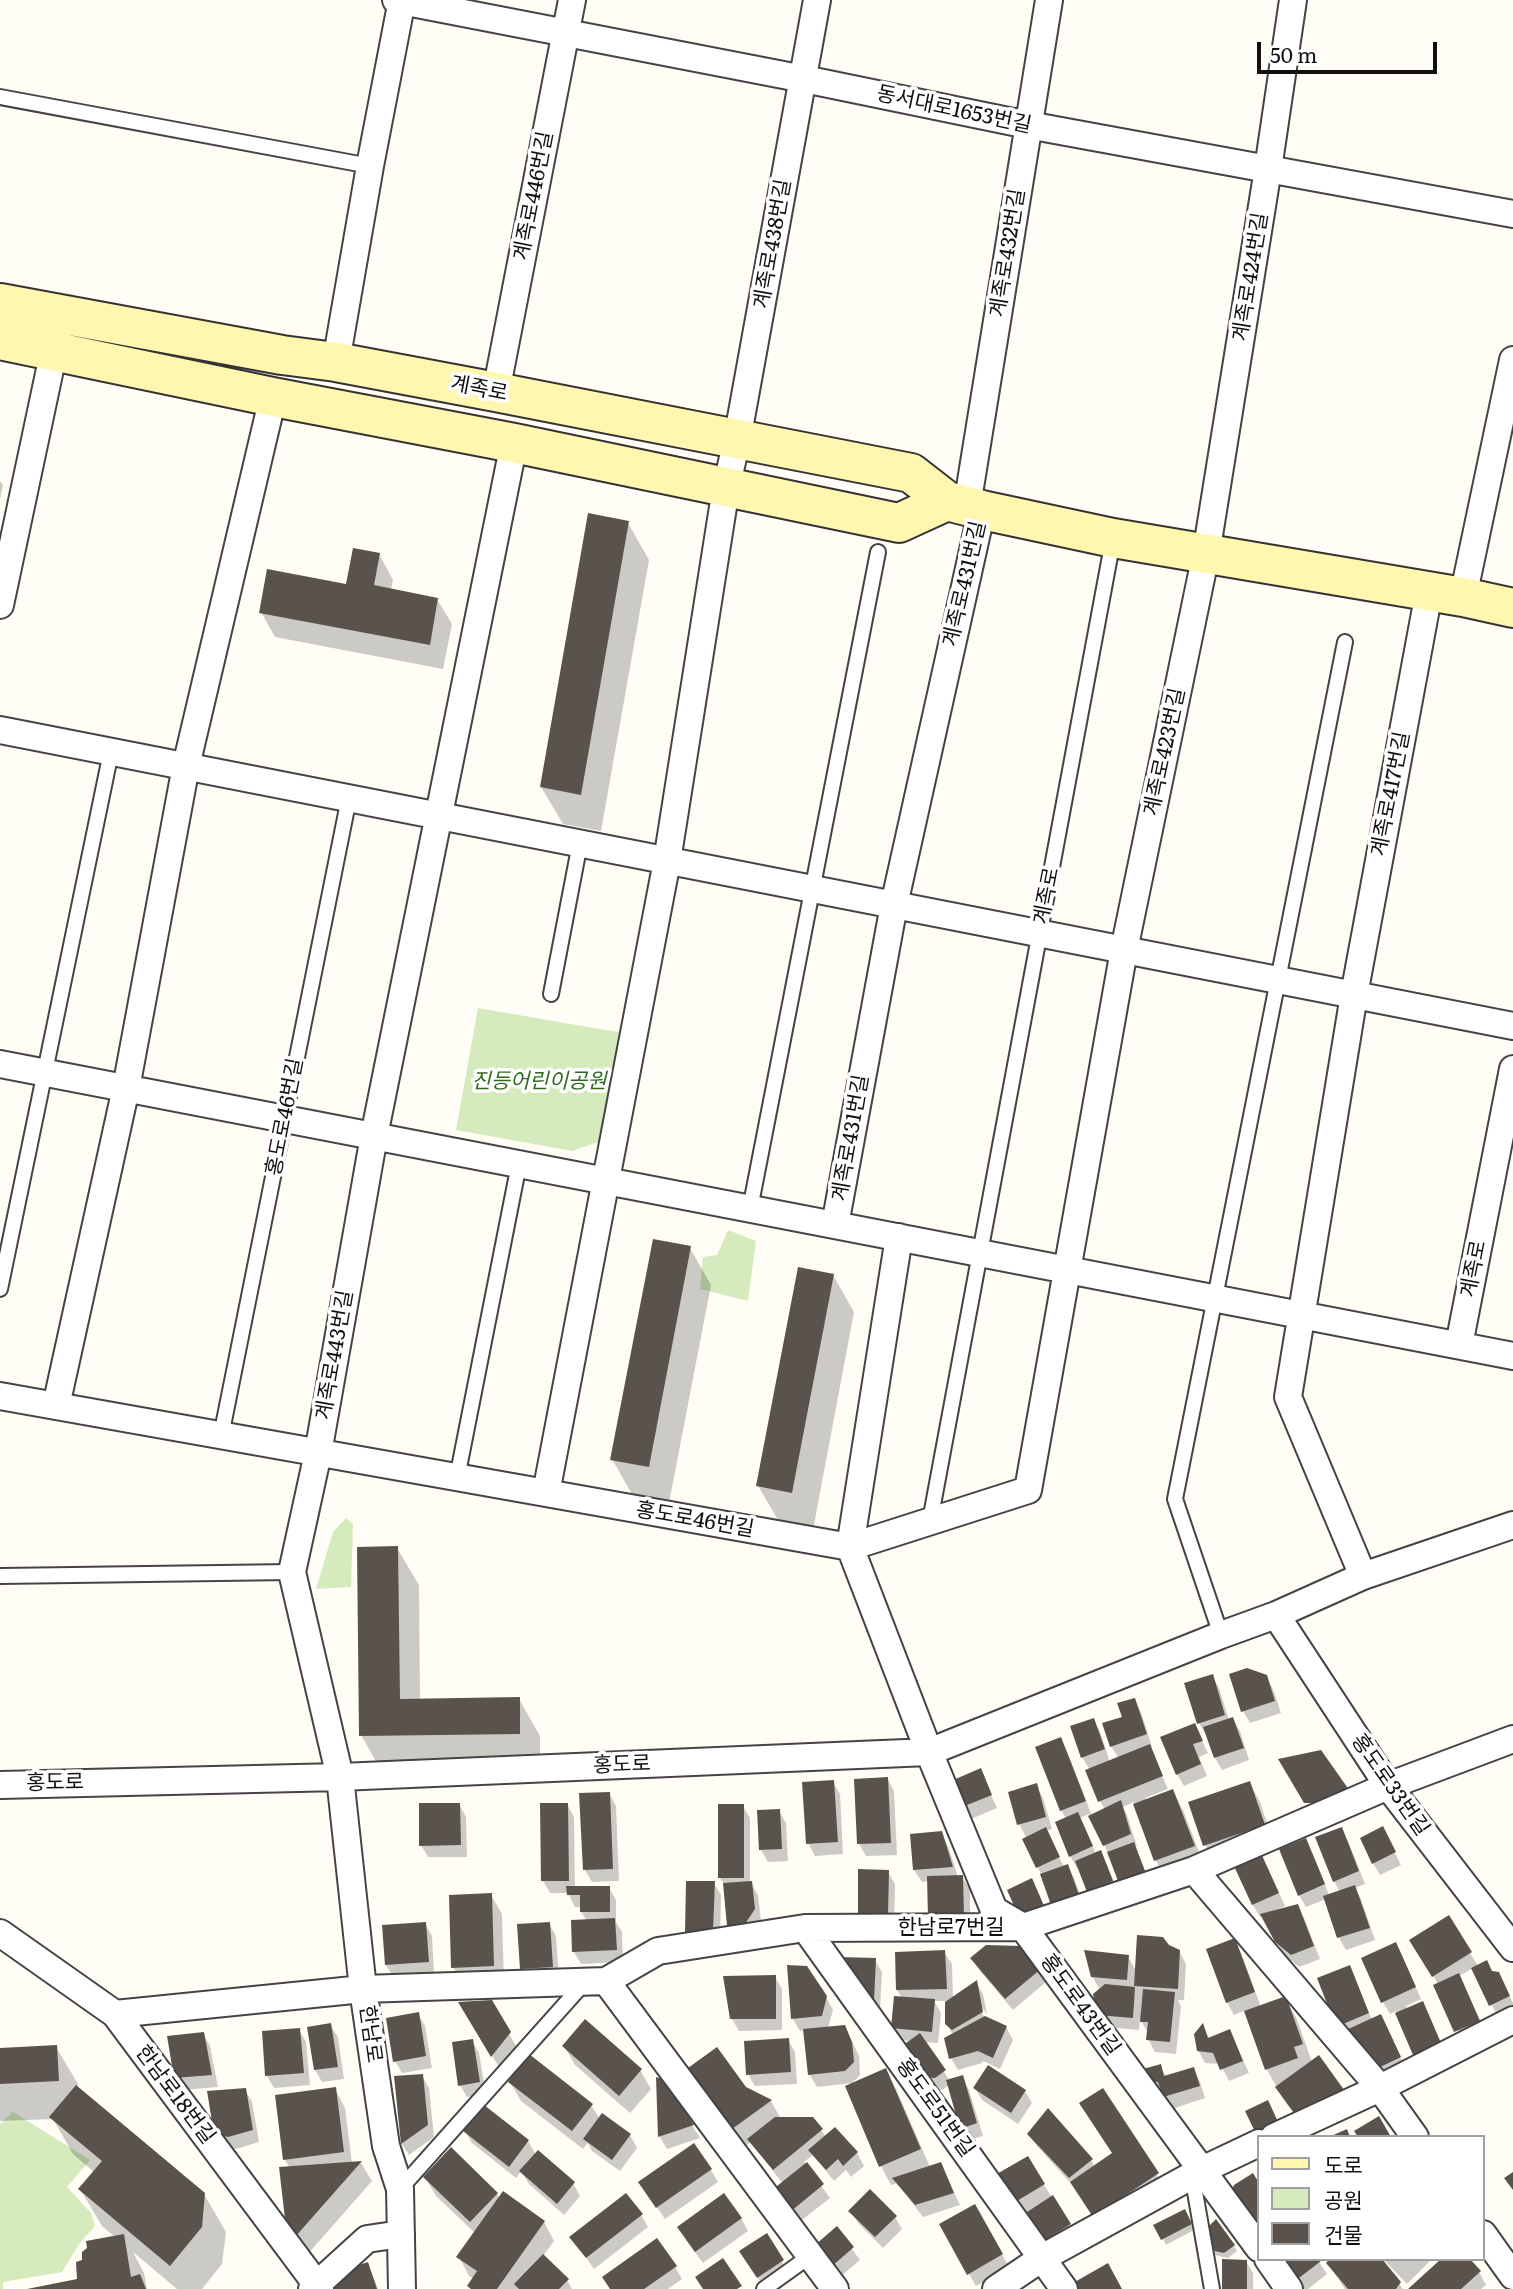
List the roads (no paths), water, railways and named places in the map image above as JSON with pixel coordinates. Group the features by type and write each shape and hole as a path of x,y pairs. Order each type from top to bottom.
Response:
{"main road":[{"name":"계족로","path":"0,303 282,355 336,362 911,473 965,506 1113,538 1513,608"},
{"path":"0,340 899,523 965,506"}],"street":[{"name":"동서대로1653번길","path":"400,0 1028,125 1513,214"},
{"path":"336,362 400,0"},
{"name":"계족로446번길","path":"496,392 572,0"},
{"name":"계족로438번길","path":"546,1493 667,861 726,488 817,0"},
{"name":"계족로432번길","path":"965,506 1049,0"},
{"name":"계족로424번길","path":"1206,554 1293,0"},
{"path":"0,605 61,314"},
{"name":"계족로417번길","path":"1363,1576 1288,1397 1354,995 1446,595 1513,360"},
{"path":"55,1406 126,1088 186,766 273,397"},
{"name":"계족로443번길","path":"340,1777 292,1572 318,1453 374,1136 514,443"},
{"name":"계족로431번길","path":"374,1136 835,1225 965,506"},
{"name":"계족로423번길","path":"850,1547 1028,1490 1065,1269 1124,950 1206,554"},
{"path":"0,730 1513,1026"},
{"path":"0,1064 374,1136"},
{"name":"계족로","path":"1459,1345 1513,1069"},
{"path":"835,1225 1513,1356"},
{"path":"899,1237 850,1547 929,1752"},
{"name":"홍도로46번길","path":"0,1396 850,1547"},
{"name":"홍도로","path":"0,1785 340,1777 929,1752 1276,1615 1363,1576 1513,1525"},
{"name":"홍도로33번길","path":"1276,1615 1388,1786 1513,1948"},
{"name":"한남로7번길","path":"115,2014 363,1989 595,1982 657,1951 805,1928 1023,1927 1194,1870 1388,1786 1513,1739"},
{"name":"홍도로43번길","path":"929,1752 994,1910 1023,1927 1197,2172 1258,2247"},
{"name":"한남로","path":"340,1777 363,1989 386,2146 400,2189 402,2289"},
{"path":"1194,1870 1380,2088 1414,2135"},
{"name":"홍도로51번길","path":"805,1928 1064,2289"},
{"name":"한남로18번길","path":"0,1933 115,2014 316,2288"},
{"path":"595,1982 835,2289"},
{"path":"1278,2135 1380,2088 1513,2020"},
{"path":"996,2289 1042,2258 1197,2172 1258,2143"},
{"path":"316,2288 367,2239 401,2235"},
{"path":"1485,2237 1513,2276"},
{"path":"1269,2261 1289,2289"}],"lane":[{"path":"0,97 370,166"},
{"name":"계족로","path":"981,1253 1113,538"},
{"path":"750,1209 878,552"},
{"path":"1221,1635 1175,1499 1345,642"},
{"path":"0,1289 111,752"},
{"name":"홍도로46번길","path":"221,1436 349,798"},
{"path":"551,994 580,843"},
{"path":"457,1478 519,1164"},
{"path":"930,1521 981,1253"},
{"path":"0,1576 292,1572"},
{"path":"400,2189 595,1982"},
{"path":"1197,2172 1212,2289"},
{"path":"764,2289 810,2256"}],"park label":[{"name":"진등어린이공원","path":"539,1082"}]}
